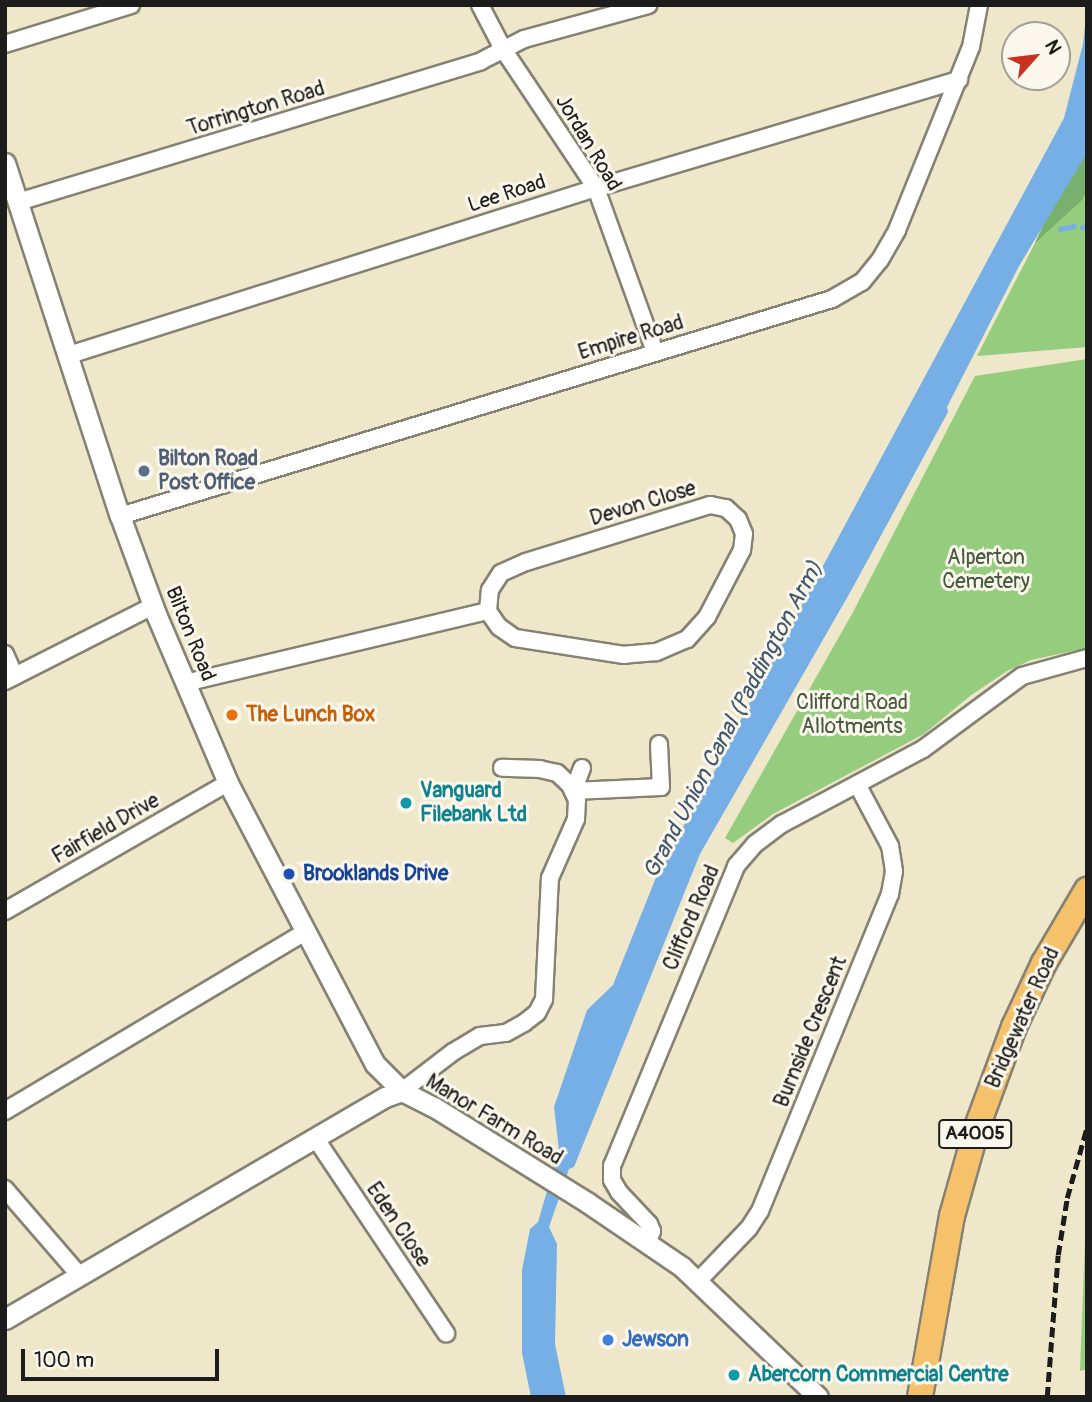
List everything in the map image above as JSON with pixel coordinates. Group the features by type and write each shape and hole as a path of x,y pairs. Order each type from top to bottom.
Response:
{"main road":[{"name":"Bridgewater Road","path":"919,1397 952,1216 977,1127 1014,1027 1044,963 1087,890"}],"street":[{"path":"5,44 131,5"},
{"name":"Jordan Road","path":"480,5 503,49 596,188 655,352"},
{"name":"Torrington Road","path":"18,202 481,61 524,39 648,5"},
{"name":"Empire Road","path":"120,516 832,299 862,282 880,260 897,230 971,47 979,5"},
{"name":"Lee Road","path":"69,355 596,188 958,80"},
{"name":"Bilton Road","path":"5,163 120,516 185,683 228,783 364,1049 386,1078 402,1091"},
{"name":"Devon Close","path":"710,506 726,508 738,519 744,534 741,550 707,617 687,639 656,652 624,655 514,638 499,627 488,611 490,590 501,573 526,562 698,509 710,506"},
{"path":"5,654 10,679 153,606"},
{"path":"185,683 488,611"},
{"name":"Clifford Road","path":"647,1242 652,1231 649,1224 619,1192 612,1180 612,1166 736,866 755,844 782,824 945,734 989,697 1022,676 1087,658"},
{"path":"573,791 661,787 659,744"},
{"path":"402,1091 453,1052 480,1036 506,1033 537,1013 544,999 550,878 576,819 577,800 573,791 557,773 518,777 502,768"},
{"path":"573,791 582,768"},
{"name":"Fairfield Drive","path":"5,911 228,783"},
{"name":"Burnside Crescent","path":"699,1280 749,1228 760,1211 890,894 894,871 890,846 857,784"},
{"path":"5,1111 305,932"},
{"name":"Manor Farm Road","path":"5,1319 384,1097 402,1091 434,1107 588,1203 699,1280 818,1397"},
{"name":"Eden Close","path":"316,1139 446,1333"},
{"path":"5,1189 80,1276"}],"green space":[{"path":"1087,131 1087,347 977,356 1035,243"},
{"path":"1087,131 1087,191 1081,201 1035,243"},
{"name":"Alperton Cemetery","path":"1087,359 1087,648 1031,660 1007,671 970,696 924,734 773,814 733,843 725,838 852,614 975,376"},
{"path":"1087,1210 1087,1369 1080,1371 1086,1213"}],"water":[{"path":"1087,5 1087,153 1019,266 947,407 948,412 852,589 700,854 574,1167 569,1169 549,1227 557,1244 555,1344 566,1397 531,1397 522,1353 522,1270 530,1229 538,1222 559,1150 554,1107 587,1010 613,985 663,860 704,792 1064,118 1083,44"}],"waterway":[{"path":"1060,229 1074,226"},
{"path":"1082,227 1087,228"}],"railway":[{"path":"1047,1397 1058,1255 1067,1198 1087,1127"}],"place":[{"name":"Bilton Road Post Office","path":"144,471"},
{"name":"The Lunch Box","path":"232,715"},
{"name":"Vanguard Filebank Ltd","path":"406,803"},
{"name":"Brooklands Drive","path":"289,874"},
{"name":"Jewson","path":"608,1340"},
{"name":"Abercorn Commercial Centre","path":"734,1375"}],"park label":[{"name":"Clifford Road Allotments","path":"852,715"}],"water label":[{"name":"Grand Union Canal (Paddington Arm)","path":"733,720"}]}
